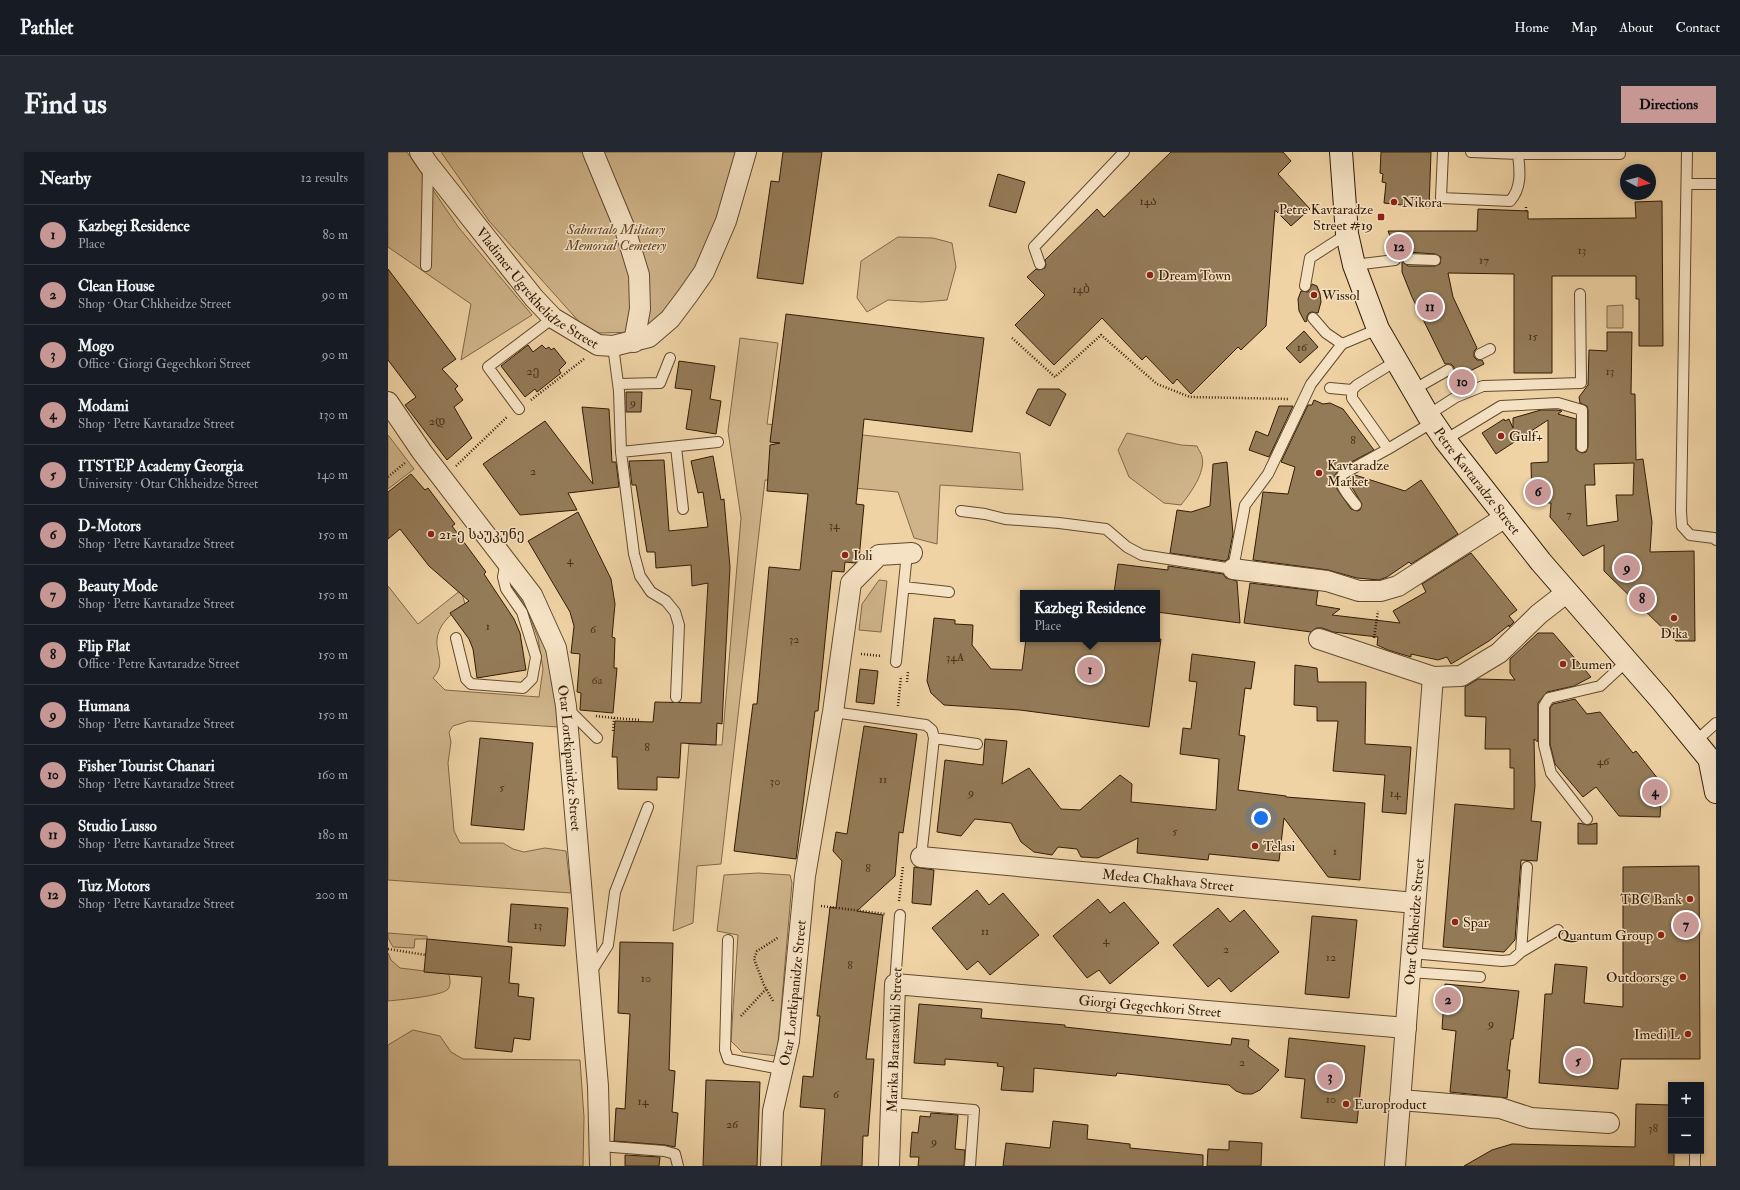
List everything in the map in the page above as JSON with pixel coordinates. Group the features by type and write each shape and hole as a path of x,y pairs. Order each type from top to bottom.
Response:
{"main road":[{"name":"Petre Kavtaradze Street","path":"1341,152 1347,234 1354,265 1378,329 1396,361 1430,419 1504,518 1566,593 1627,661 1713,764 1716,792"}],"street":[{"path":"594,152 625,229 639,275 640,309 634,342"},
{"name":"Vladimer Ugrekhelidze Street","path":"424,158 534,298 553,318 606,345 634,342 649,336 670,319 704,272 726,221 746,152"},
{"name":"Otar Lortkipanidze Street","path":"388,402 443,480 532,595 556,648 566,706 598,1086 600,1166"},
{"path":"1233,569 1327,582 1359,591 1381,591 1398,586 1504,518"},
{"name":"Otar Lortkipanidze Street","path":"771,1166 773,1111 789,1041 805,876 833,712 851,583 879,555 909,553"},
{"path":"1319,639 1433,677 1461,676 1499,653 1539,614 1566,593"},
{"name":"Otar Chkheidze Street","path":"1395,1166 1433,677"},
{"name":"Medea Chakhava Street","path":"921,857 1416,903"},
{"name":"Giorgi Gegechkori Street","path":"895,984 1406,1028"},
{"name":"Marika Baratasvhili Street","path":"889,1166 895,984"},
{"path":"1400,1100 1500,1108 1531,1118 1609,1123"}],"lane":[{"path":"1040,264 1034,248 1124,152"},
{"path":"1443,152 1441,198 1510,202 1516,195 1519,183 1518,154"},
{"path":"1471,152 1518,154 1620,154"},
{"path":"1687,152 1681,511 1682,526 1690,535 1714,538 1716,540"},
{"path":"424,158 426,266"},
{"path":"1687,184 1716,184"},
{"path":"1305,286 1310,258 1347,234"},
{"path":"1408,259 1435,260"},
{"path":"1354,265 1395,260"},
{"path":"1356,505 1341,482 1341,478 1344,474 1388,449 1430,419 1456,397 1484,386 1581,383 1580,294"},
{"path":"519,408 488,367 553,318"},
{"path":"1312,318 1326,333 1342,344"},
{"path":"961,511 985,514 1005,519 1059,523 1106,529 1127,547 1142,555 1233,569 1245,505 1268,474 1311,384 1342,344 1378,329"},
{"path":"606,345 618,384 621,452 634,554 640,576 650,592 666,601 675,612 679,625 676,697"},
{"path":"1480,354 1490,349"},
{"path":"618,384 660,383 670,358"},
{"path":"1388,449 1352,398 1352,390 1357,385 1396,361"},
{"path":"1413,390 1448,370"},
{"path":"1330,388 1352,390"},
{"path":"1445,440 1501,406 1558,403 1582,410 1582,447"},
{"path":"621,452 718,442"},
{"path":"676,447 683,509"},
{"path":"898,663 904,587 909,553"},
{"path":"456,638 466,679 471,684 523,688 532,679 536,657 522,612 506,588 503,577 506,561"},
{"path":"904,587 949,592"},
{"path":"1587,819 1551,773 1544,745 1544,706 1549,698 1600,686 1627,661"},
{"path":"566,706 597,738"},
{"path":"833,712 926,725 932,730 934,738 921,857"},
{"path":"1695,742 1716,723"},
{"path":"934,738 977,744"},
{"path":"588,975 608,946 615,892 648,807"},
{"path":"1521,952 1527,867"},
{"name":"Marika Baratasvhili Street","path":"895,984 898,915"},
{"path":"1411,963 1512,960 1521,952 1558,930"},
{"path":"728,940 725,1050 728,1059 775,1068 782,1072"},
{"path":"1411,963 1480,977"},
{"path":"891,1103 974,1110 970,1166"},
{"path":"600,1146 664,1151 675,1154 678,1166"},
{"path":"1695,1154 1695,1166"}],"path":[{"path":"1012,338 1055,377 1102,335 1156,384 1190,397 1278,399 1303,402"},
{"path":"443,480 501,422 606,345"},
{"path":"388,477 410,459"},
{"path":"1371,657 1381,591"},
{"path":"841,652 898,663 898,698"},
{"path":"907,682 908,672"},
{"path":"590,716 641,720"},
{"path":"613,732 614,718"},
{"path":"813,905 898,915 905,855 921,857"},
{"path":"775,1005 757,969 754,955 766,944 783,934"},
{"path":"388,949 426,954"},
{"path":"726,1034 766,989"}],"green space":[{"path":"388,152 407,152 459,228 532,315 461,360 471,304 388,247"},
{"name":"Saburtalo Military Memorial Cemetery","path":"441,152 742,152 712,235 688,281 665,319 641,332 599,333 582,325 489,221"},
{"path":"898,237 933,238 952,243 956,267 947,300 922,302 888,300 867,312 857,298 861,261"},
{"path":"1623,305 1623,328 1607,328 1607,306"},
{"path":"740,338 778,343 767,424 1020,453 1023,490 940,485 937,544 914,538 898,492 765,480 721,864 697,866 693,923 673,931 689,744 722,745 741,518 728,431"},
{"path":"1127,433 1181,445 1197,446 1202,456 1202,469 1193,489 1181,505 1164,503 1129,477 1118,450"},
{"path":"388,435 414,469 388,489"},
{"path":"506,578 527,605 543,635 551,667 558,727 469,721 453,726 449,732 451,742 448,763 454,831 460,843 503,843 513,849 524,852 545,848 566,851 571,893 388,880 388,586 418,624 461,590 465,604 451,615 443,624 437,640 440,664 437,673 433,678 445,690 539,697 543,669 538,638 527,609"},
{"path":"879,580 887,581 881,632 859,630 862,604"},
{"path":"758,873 790,875 792,883 777,1056 742,1052 731,1041 738,935 717,931 724,875"},
{"path":"388,933 427,936 427,939 415,939 414,948 393,947 388,938"},
{"path":"388,953 391,960 400,968 449,974 450,982 448,989 438,994 429,996 388,1001"},
{"path":"413,1030 440,1036 451,1052 463,1059 580,1060 584,1117 583,1166 388,1166 388,1045"}],"building":[{"path":"783,152 822,152 803,284 757,278 771,181 779,182"},
{"name":"Dream Town","path":"1171,152 1283,152 1291,161 1278,174 1310,209 1291,226 1275,210 1266,326 1241,350 1238,347 1191,394 1177,379 1173,384 1146,356 1142,360 1102,318 1054,365 1015,325 1045,295 1027,277 1036,269 1039,270 1045,268 1045,260 1097,209 1104,217"},
{"path":"1381,152 1431,152 1429,208 1384,203 1386,183 1382,182 1383,174 1380,173"},
{"path":"998,174 1025,182 1016,213 989,206"},
{"path":"1662,201 1663,346 1639,346 1639,299 1636,299 1636,276 1552,276 1552,373 1514,373 1514,274 1448,273 1453,297 1477,348 1474,351 1474,357 1477,360 1482,360 1484,364 1470,371 1474,381 1460,387 1457,377 1452,379 1451,376 1454,373 1454,367 1451,364 1445,364 1412,297 1402,272 1402,261 1408,266 1435,266 1440,264 1441,257 1435,254 1408,252 1402,257 1402,250 1395,249 1388,231 1477,231 1478,209 1528,211 1528,219 1636,218 1635,202"},
{"path":"388,269 456,359 442,369 458,386 455,389 463,400 454,407 472,438 447,460 405,405 416,397 388,360"},
{"path":"1312,284 1317,286 1321,302 1318,313 1309,313 1307,316 1307,321 1305,322 1299,311 1298,299 1301,291 1308,292"},
{"path":"786,314 984,338 972,432 864,419 856,504 864,505 859,559 855,563 845,562 844,572 832,571 818,711 815,711 796,859 734,851 753,704 757,704 769,567 800,570 808,494 767,491 770,445 780,443 770,442"},
{"path":"1304,331 1318,347 1300,363 1286,348"},
{"path":"1607,332 1632,332 1631,394 1635,394 1636,460 1643,459 1652,522 1650,552 1694,551 1695,641 1676,641 1604,571 1604,545 1583,556 1550,517 1551,503 1532,502 1531,463 1548,462 1548,420 1496,454 1482,433 1504,419 1505,421 1509,419 1513,428 1513,418 1541,410 1557,410 1562,411 1558,414 1576,419 1576,450 1582,453 1586,452 1588,447 1588,410 1587,406 1580,403 1579,397 1588,385 1589,350 1607,351","holes":["1634,463 1633,495 1616,495 1618,521 1587,526 1585,485 1595,485 1594,464"]},
{"path":"528,345 533,352 542,345 546,349 549,347 551,350 554,348 566,363 559,370 561,373 537,392 535,389 525,397 501,366"},
{"path":"679,361 715,366 710,399 721,401 716,434 686,429 692,390 675,388"},
{"path":"1038,389 1059,389 1066,394 1050,426 1026,413"},
{"path":"626,392 642,392 641,412 626,412"},
{"path":"1314,400 1323,404 1330,403 1343,409 1374,450 1340,468 1335,475 1337,489 1351,509 1357,511 1360,510 1362,504 1348,481 1355,475 1405,491 1421,480 1458,534 1411,564 1409,562 1387,577 1379,580 1357,578 1328,570 1253,560 1263,492 1288,494 1295,467 1281,462 1308,405 1312,405"},
{"path":"1279,406 1293,406 1269,457 1249,450 1256,431 1268,436"},
{"path":"582,407 609,409 612,462 616,462 619,487 568,493 577,510 520,515 483,464 545,421 593,484"},
{"path":"713,456 721,500 724,499 730,567 722,724 717,723 716,745 681,743 679,778 657,777 657,790 618,789 617,757 612,757 615,721 653,722 655,702 701,703 708,583 692,586 691,565 656,568 655,552 647,552 636,485 632,485 629,461 664,460 669,531 708,527 703,492 698,493 691,461"},
{"path":"1227,462 1233,534 1228,559 1225,561 1170,553 1177,510 1191,512 1210,506 1213,464"},
{"path":"411,474 425,490 428,488 455,524 452,526 486,572 484,574 514,619 520,633 526,670 477,678 473,649 469,639 450,613 469,601 429,566 400,529 388,539 388,492"},
{"path":"578,512 611,579 615,604 612,637 615,638 614,668 617,668 613,713 580,710 581,693 577,692 580,654 571,653 574,626 570,612 528,541"},
{"path":"1471,553 1517,610 1509,616 1514,622 1509,627 1509,625 1489,641 1451,664 1447,657 1438,660 1411,654 1411,657 1388,650 1377,645 1378,637 1333,632 1322,628 1316,628 1311,632 1244,623 1250,583 1318,591 1316,605 1340,609 1332,615 1400,623 1393,611 1426,592 1422,584"},
{"path":"1118,564 1168,570 1168,566 1223,574 1226,578 1237,581 1240,623 1160,612 1160,590 1114,590"},
{"path":"934,618 955,620 955,624 973,625 972,645 991,669 1022,670 1026,642 1160,642 1161,639 1149,727 1020,710 944,705 931,693 927,681"},
{"path":"1538,633 1553,633 1591,677 1574,686 1547,692 1538,703 1538,742 1534,739 1535,786 1531,821 1541,822 1537,861 1521,860 1515,940 1504,952 1443,947 1455,804 1514,809 1514,768 1510,768 1510,749 1485,749 1486,717 1465,716 1465,687 1478,679 1515,680 1510,673 1510,659"},
{"path":"1192,654 1255,662 1251,689 1245,688 1239,735 1245,736 1238,790 1286,797 1365,803 1360,880 1328,877 1284,818 1279,861 1209,854 1208,860 1137,853 1138,838 1098,858 1081,857 1077,849 1058,847 1052,855 1034,852 1021,842 1011,823 975,819 961,836 937,832 945,760 983,765 985,739 1007,741 1002,784 1029,768 1061,809 1080,810 1120,775 1132,784 1131,802 1216,810 1219,759 1180,754 1183,728 1191,729 1197,682 1189,681"},
{"path":"1295,665 1317,668 1318,682 1366,682 1365,744 1411,747 1406,814 1382,812 1385,775 1333,771 1338,721 1317,721 1317,707 1294,705"},
{"path":"860,669 878,671 874,704 856,702"},
{"path":"1575,699 1587,714 1600,712 1633,753 1636,751 1662,784 1660,817 1619,816 1596,787 1583,797 1555,764 1550,744 1550,708 1553,704"},
{"path":"864,726 917,734 903,833 899,832 895,876 857,911 883,915 866,1059 874,1059 868,1136 863,1136 862,1166 821,1166 825,1109 800,1107 803,1076 813,1077 820,1016 817,1016 830,907 836,908 842,861 833,851 836,832 847,834"},
{"path":"480,738 533,743 524,830 471,825"},
{"path":"1578,823 1588,825 1597,823 1597,844 1578,844"},
{"name":"Quantum Group","path":"1699,866 1700,1059 1621,1059 1618,1089 1539,1083 1545,994 1552,994 1555,964 1587,967 1584,1003 1623,1007 1623,867"},
{"path":"914,867 934,870 931,905 912,903"},
{"path":"977,890 989,905 1003,893 1039,935 990,975 978,961 967,970 932,928"},
{"path":"1098,899 1110,913 1124,902 1159,943 1110,984 1099,970 1087,978 1053,936"},
{"path":"511,904 568,908 565,946 508,942"},
{"path":"1218,908 1230,922 1244,910 1279,952 1231,992 1219,978 1208,987 1173,945"},
{"path":"1312,916 1357,920 1349,998 1305,994"},
{"path":"427,939 512,947 509,983 519,984 518,996 534,998 530,1040 514,1038 512,1052 475,1048 482,977 424,972"},
{"path":"620,942 673,943 669,1070 675,1071 672,1112 678,1113 675,1147 614,1141 616,1108 625,1109 630,1014 618,1013"},
{"path":"1445,984 1519,991 1513,1039 1511,1039 1507,1070 1510,1070 1507,1098 1450,1092 1456,1031 1442,1029"},
{"path":"919,1004 982,1009 981,1018 1065,1025 1065,1027 1231,1045 1232,1038 1249,1040 1248,1047 1279,1070 1260,1090 1252,1094 1244,1094 1236,1091 1229,1085 1117,1073 1116,1076 1034,1068 1033,1092 1001,1090 1004,1067 997,1066 998,1063 945,1059 945,1065 914,1063"},
{"path":"1289,1038 1365,1046 1357,1123 1301,1118 1305,1079 1285,1077"},
{"path":"706,1080 760,1082 757,1166 703,1166"},
{"path":"1636,1104 1668,1105 1668,1154 1674,1154 1674,1166 1464,1166 1492,1150 1512,1144 1635,1147"},
{"path":"931,1113 958,1115 955,1149 965,1150 964,1166 918,1166 919,1157 910,1157 912,1132 918,1133 920,1116 930,1117"},
{"path":"1053,1121 1088,1125 1087,1139 1130,1144 1130,1148 1203,1155 1203,1166 1003,1166 1006,1143 1050,1148"},
{"path":"1229,1141 1262,1143 1261,1166 1207,1166 1208,1149 1229,1150"},
{"path":"625,1155 660,1157 659,1166 625,1166"}],"place":[{"name":"Nikora","path":"1394,202"},
{"name":"Petre Kavtaradze Street #19","path":"1381,217"},
{"name":"Tuz Motors","path":"1399,247"},
{"name":"Dream Town","path":"1150,275"},
{"name":"Wissol","path":"1314,295"},
{"name":"Studio Lusso","path":"1430,307"},
{"name":"Fisher Tourist Chanari","path":"1462,382"},
{"name":"Gulf+","path":"1501,436"},
{"name":"Kavtaradze Market","path":"1319,473"},
{"name":"D-Motors","path":"1538,492"},
{"name":"21-ე საუკუნე","path":"431,534"},
{"name":"Ioli","path":"845,555"},
{"name":"Humana","path":"1627,568"},
{"name":"Flip Flat","path":"1642,599"},
{"name":"Dika","path":"1674,618"},
{"name":"Lumen","path":"1563,664"},
{"name":"Kazbegi Residence","path":"1090,670"},
{"name":"Modami","path":"1655,792"},
{"name":"Telasi","path":"1255,846"},
{"name":"TBC Bank","path":"1690,899"},
{"name":"Spar","path":"1455,922"},
{"name":"Beauty Mode","path":"1686,925"},
{"name":"Quantum Group","path":"1661,935"},
{"name":"Outdoors.ge","path":"1683,977"},
{"name":"Clean House","path":"1448,1000"},
{"name":"Imedi L","path":"1688,1034"},
{"name":"ITSTEP Academy Georgia","path":"1578,1061"},
{"name":"Mogo","path":"1330,1077"},
{"name":"Europroduct","path":"1346,1104"}]}
